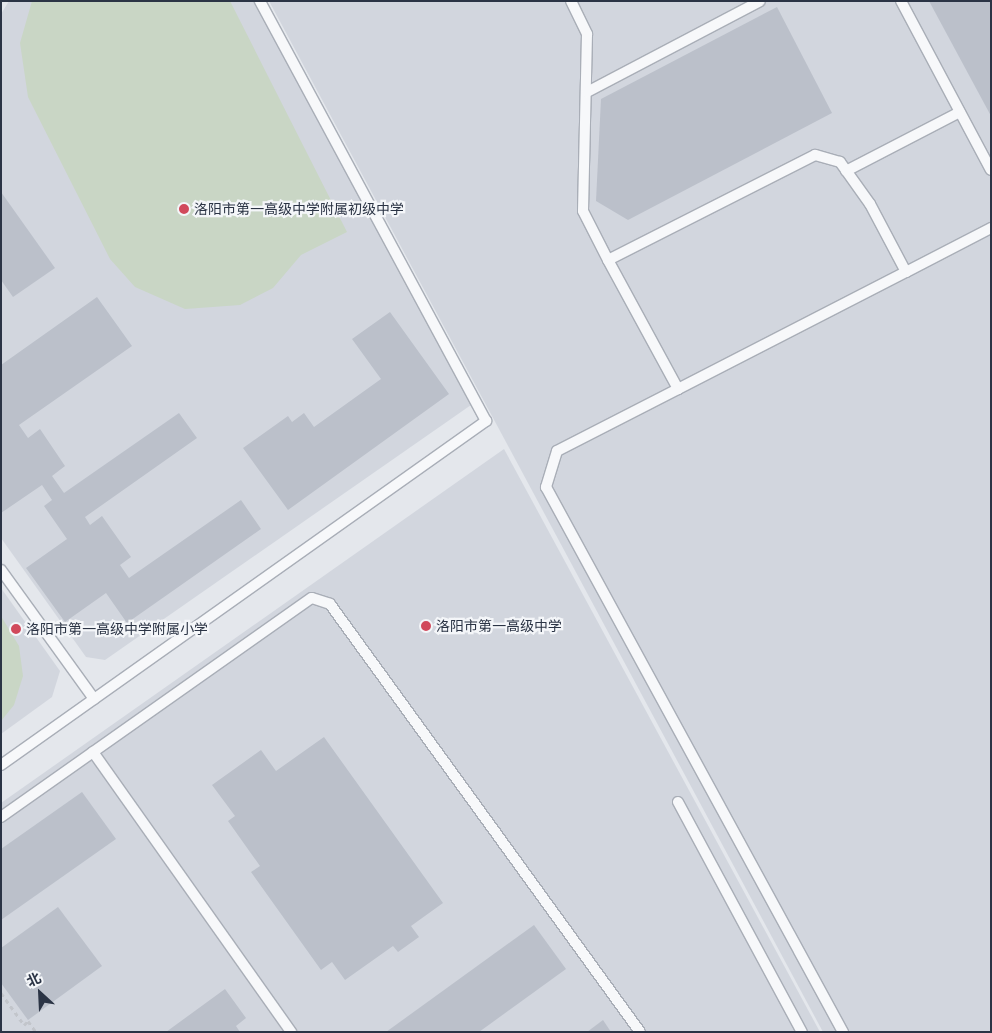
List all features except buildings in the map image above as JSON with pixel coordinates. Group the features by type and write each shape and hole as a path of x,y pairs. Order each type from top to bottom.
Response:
{"lane":[{"path":"1,765 486,421 260,1"},
{"path":"571,1 587,34 583,211 678,389"},
{"path":"586,92 760,1"},
{"path":"901,1 991,170"},
{"path":"846,171 960,112"},
{"path":"608,260 815,155 840,162 870,204 906,272"},
{"path":"843,1032 546,487 558,451 991,228"},
{"path":"1,570 94,699"},
{"path":"1,816 312,598 330,604 640,1032"},
{"path":"93,752 292,1032"},
{"path":"678,802 802,1032"}],"path":[{"path":"1,993 24,1024 28,1021 36,1032"}],"shaded area":[{"name":"洛阳市第一高级中学附属初级中学","path":"9,1 254,1 471,405 105,660 86,657 1,538 1,14"},
{"path":"269,1 991,1 991,1032 823,1032"},
{"name":"洛阳市第一高级中学","path":"504,449 820,1032 1,1032 1,803"},
{"name":"洛阳市第一高级中学附属小学","path":"1,588 60,671 52,697 1,734"}],"green space":[{"path":"32,1 230,1 347,232 301,255 273,288 240,305 185,309 135,287 110,259 28,97 20,43"},
{"path":"1,616 19,646 23,676 14,705 1,721"}],"place":[{"name":"洛阳市第一高级中学附属初级中学","path":"184,209"},
{"name":"洛阳市第一高级中学","path":"426,626"},
{"name":"洛阳市第一高级中学附属小学","path":"16,629"}]}
